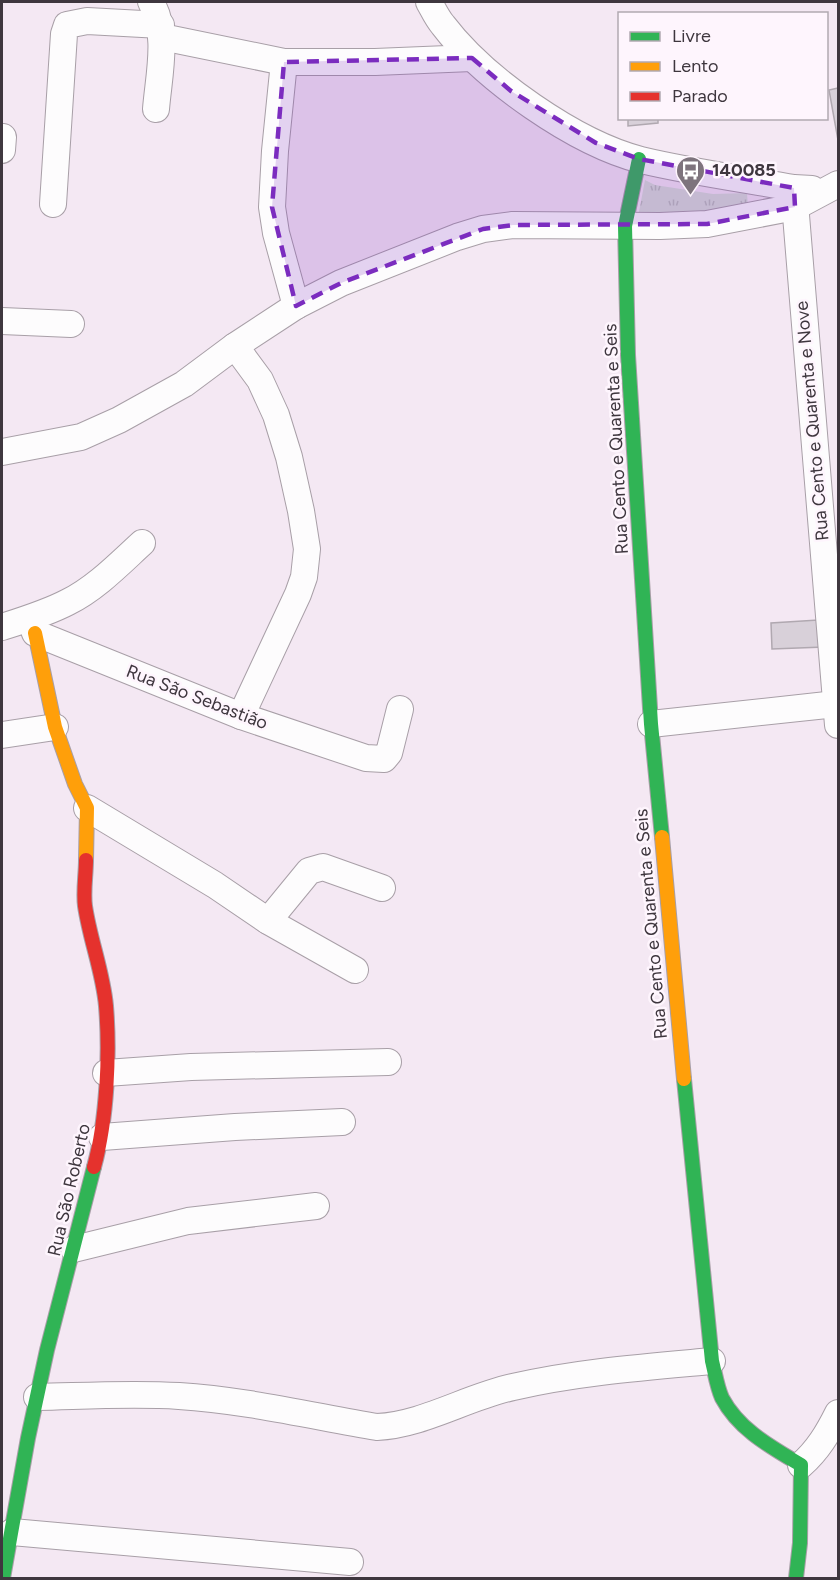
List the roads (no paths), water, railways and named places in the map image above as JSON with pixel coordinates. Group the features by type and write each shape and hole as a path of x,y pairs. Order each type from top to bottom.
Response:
{"street":[{"path":"151,2 161,31 156,109"},
{"path":"429,2 442,24 472,58 511,91 554,120 596,143 639,159 795,198"},
{"path":"53,204 63,46 67,25 87,21 161,31 284,62 375,62 472,58"},
{"path":"284,62 272,207 276,233 296,306"},
{"name":"Rua Cento e Quarenta e Seis","path":"639,159 625,226 628,355 651,724 712,1361 721,1396 737,1421 763,1442 801,1465"},
{"path":"2,452 81,437 119,420 184,384 235,346 296,306 341,282 483,229 513,225 707,224 833,187"},
{"name":"Rua Cento e Quarenta e Nove","path":"795,198 831,554 837,715"},
{"path":"2,321 71,324"},
{"path":"235,346 260,380 276,415 289,457 307,549 304,576 298,594 241,716"},
{"path":"2,627 32,626 105,577 142,543"},
{"name":"Rua São Sebastião","path":"32,626 241,716 366,758 384,759 389,753 400,709"},
{"name":"Rua São Roberto","path":"3,1578 12,1532 11,1477 37,1397 102,1137 106,1073 106,1006 101,972 85,905 87,808 75,784 55,727 32,626"},
{"path":"651,724 837,715"},
{"path":"2,735 55,727"},
{"path":"87,808 215,885 268,921 355,970"},
{"path":"268,921 309,871 315,868 323,867 382,888"},
{"path":"106,1073 191,1067 388,1062"},
{"path":"102,1137 342,1122"},
{"path":"74,1249 188,1221 316,1206"},
{"path":"37,1397 139,1394 180,1396 222,1400 377,1427 391,1427 405,1424 480,1395 534,1382 712,1361"},
{"path":"796,1578 800,1543 801,1465 828,1434 838,1413"},
{"path":"12,1532 350,1562"}],"place":[{"name":"140085","path":"691,196"}]}
